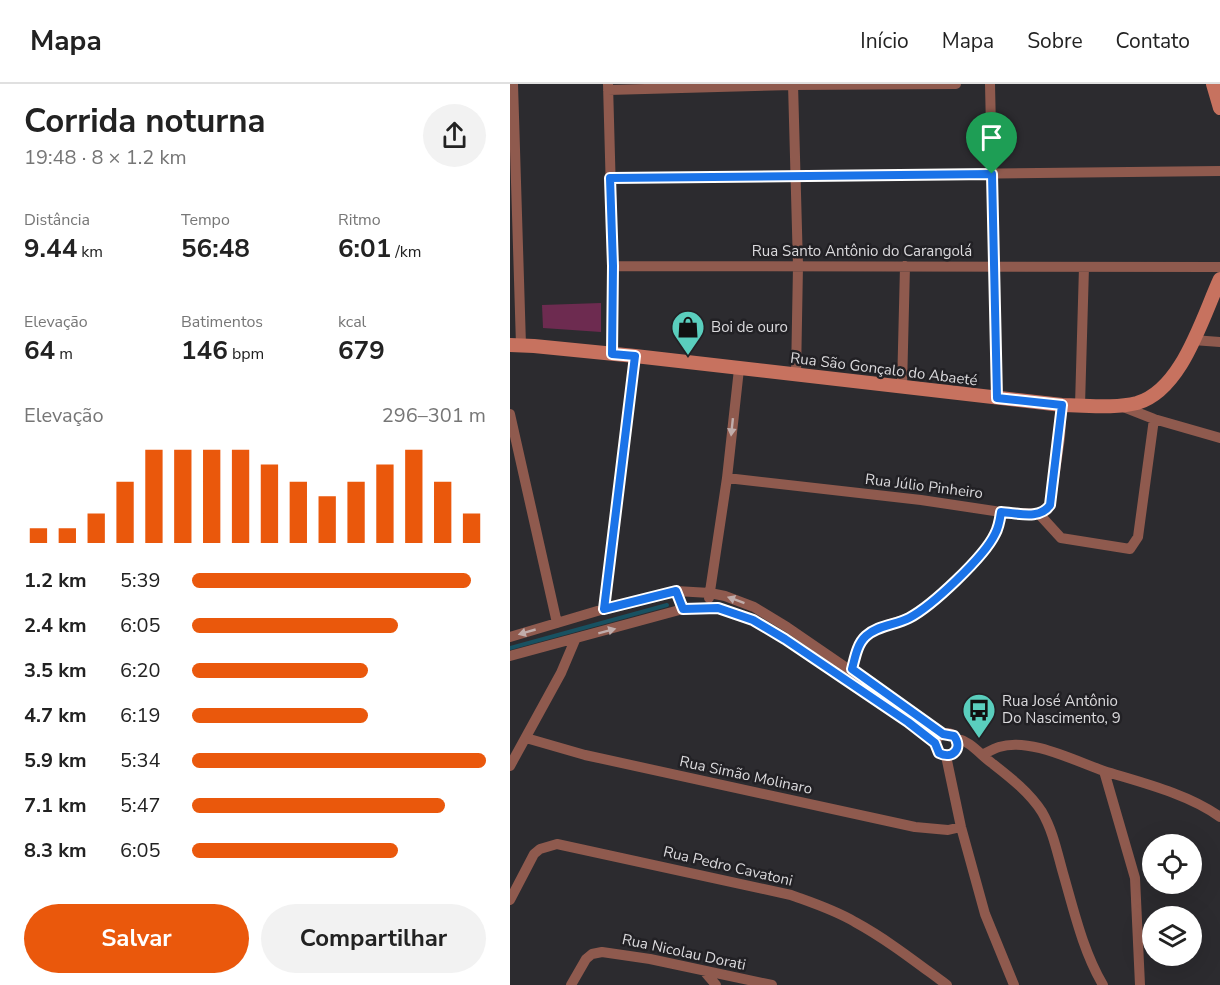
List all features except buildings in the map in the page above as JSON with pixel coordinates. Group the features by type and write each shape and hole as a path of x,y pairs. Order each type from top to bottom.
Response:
{"street":[{"path":"513,84 516,345"},
{"path":"612,354 613,266 608,87 956,84"},
{"path":"990,84 997,398"},
{"path":"793,85 798,266 796,375"},
{"path":"610,178 1220,171"},
{"name":"Rua Santo Antônio do Carangolá","path":"613,266 1220,267"},
{"path":"902,388 905,267"},
{"path":"1080,405 1084,267"},
{"name":"Rua São Gonçalo do Abaeté","path":"516,345 635,356 1062,405 1121,406 1138,402 1167,384 1193,340 1220,279"},
{"path":"1193,340 1220,342"},
{"path":"604,609 635,356"},
{"path":"709,608 739,369"},
{"path":"1062,405 1050,505 1046,511 1039,514 1061,538 1130,549 1138,537 1154,419"},
{"path":"1121,406 1154,419 1220,438"},
{"path":"510,414 557,623"},
{"name":"Rua Júlio Pinheiro","path":"727,478 921,500 1001,512 1039,514"},
{"path":"852,669 860,644 866,636 872,631 905,620 920,612 935,601 965,571 991,541 998,527 1001,512"},
{"path":"676,591 683,609"},
{"path":"510,637 604,609 676,591 725,596 754,607 852,669 943,734 951,734 957,743"},
{"path":"510,656 683,609 709,608 735,613 753,620 785,639 908,722 935,743 939,753 946,756 953,754 957,743"},
{"path":"510,766 561,673 574,640"},
{"path":"935,743 943,734"},
{"name":"Rua Simão Molinaro","path":"526,738 585,755 915,827 948,830 961,827"},
{"path":"957,743 969,742 1031,798 1048,824 1085,946 1103,985"},
{"path":"979,752 1024,745 1045,750 1191,801 1220,817"},
{"path":"946,756 961,827 985,914 1014,985"},
{"path":"1104,771 1134,878 1140,985"},
{"name":"Rua Pedro Cavatoni","path":"510,900 534,854 540,849 557,844 781,893 825,907 855,921 947,985"},
{"name":"Rua Nicolau Dorati","path":"571,985 586,959 592,954 602,952 628,955 772,985"},
{"path":"704,971 716,985"}],"waterway":[{"path":"510,648 667,605"}],"place":[{"name":"Boi de ouro","path":"688,356"},
{"name":"Rua José Antônio Do Nascimento, 9","path":"979,739"}],"route":[{"path":"992,174 997,398 1062,405 1060,438 1050,505 1046,511 1039,514 1001,512 998,527 991,541 965,571 935,601 920,612 905,620 872,631 866,636 860,644 852,669 943,734 954,736 958,742 956,751 946,756 939,753 935,743 908,722 753,620 718,608 683,609 676,591 604,609 635,356 612,354 613,266 610,178 992,174"}]}
